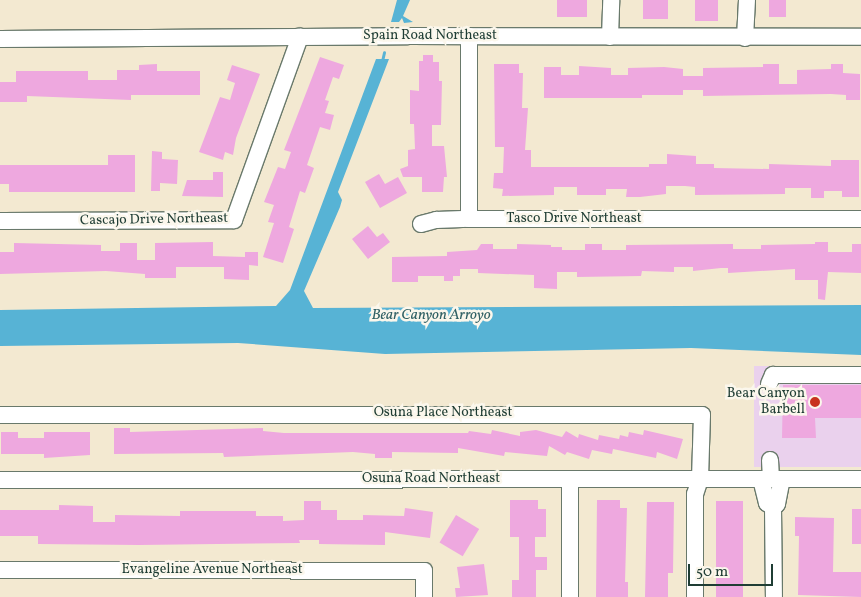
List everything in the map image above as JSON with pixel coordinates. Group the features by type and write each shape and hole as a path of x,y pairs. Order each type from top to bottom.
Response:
{"street":[{"path":"610,37 611,0"},
{"path":"745,38 746,0"},
{"name":"Spain Road Northeast","path":"0,39 375,36 861,37"},
{"path":"469,36 469,219"},
{"name":"Cascajo Drive Northeast","path":"0,221 234,220 300,37"},
{"name":"Tasco Drive Northeast","path":"422,224 436,220 469,219 861,220"},
{"path":"769,384 773,375 861,375"},
{"name":"Osuna Place Northeast","path":"0,415 702,415 700,479 695,494 695,597"},
{"path":"770,460 771,479 767,503 773,507 774,597"},
{"path":"570,479 570,597"},
{"name":"Osuna Road Northeast","path":"0,480 861,479"},
{"name":"Evangeline Avenue Northeast","path":"0,570 424,571 424,597"}],"shaded area":[{"path":"754,366 861,366 861,467 754,467"}],"water":[{"path":"397,0 410,0 403,16 413,22 404,23 402,18 399,22 391,22"},
{"name":"Bear Canyon Arroyo","path":"376,59 389,59 338,192 342,200 340,207 304,291 313,308 861,305 861,355 691,348 385,354 238,343 0,346 0,310 276,306 290,290"}],"building":[{"path":"557,0 587,0 587,17 557,17"},
{"path":"643,0 668,0 668,19 643,19"},
{"path":"695,0 718,0 718,21 695,21"},
{"path":"769,0 786,0 786,17 769,17"},
{"path":"423,55 433,55 433,62 439,62 439,81 442,81 441,125 432,125 432,146 444,146 447,177 444,177 443,192 422,192 422,177 403,177 400,169 408,166 408,150 415,149 414,124 410,124 410,90 419,91 419,61 423,61"},
{"path":"320,57 344,65 339,79 333,77 325,100 329,101 325,113 334,115 330,130 320,127 307,165 314,168 305,193 300,191 289,227 294,229 283,263 263,257 274,223 268,222 274,205 264,202 278,167 285,169 291,152 284,150"},
{"path":"157,64 157,71 200,71 200,95 131,95 131,100 27,96 27,102 0,102 0,82 16,82 16,71 88,71 88,80 117,80 117,70 139,70 139,65"},
{"path":"494,64 519,64 519,73 523,73 522,108 528,108 525,150 531,150 531,167 649,167 649,164 667,164 667,154 696,156 696,164 714,164 714,168 769,169 769,164 831,166 831,160 859,160 859,197 842,197 842,191 824,191 824,198 811,198 811,188 785,188 785,194 695,195 695,187 685,186 666,186 666,194 640,197 626,197 627,189 606,189 606,195 577,195 577,187 554,187 554,195 502,196 503,189 493,188 494,173 503,173 504,147 495,147"},
{"path":"763,64 779,64 779,84 797,84 797,70 831,69 831,64 843,64 843,73 860,74 860,100 846,100 846,95 831,94 703,96 703,90 683,90 683,95 642,95 642,98 544,98 544,67 561,67 561,75 579,75 579,66 611,68 611,75 628,75 628,68 664,67 683,69 683,76 703,76 703,68 763,67"},
{"path":"232,65 260,74 236,138 233,155 225,152 223,160 199,152 220,97 230,100 235,83 227,80"},
{"path":"152,151 162,152 162,159 178,160 177,184 160,183 160,191 151,191"},
{"path":"108,155 135,155 135,192 9,192 9,184 0,184 0,165 108,165"},
{"path":"213,172 223,172 223,197 182,196 187,180 213,180"},
{"path":"379,174 385,184 398,177 407,193 380,208 365,182"},
{"path":"368,226 377,237 383,233 390,242 368,259 352,239"},
{"path":"213,242 213,256 245,257 245,252 258,252 258,266 249,265 249,280 224,279 224,267 176,267 176,278 145,278 145,274 106,271 0,274 0,252 14,252 14,243 101,245 101,251 120,251 120,243 137,243 137,260 155,260 155,243"},
{"path":"815,242 828,242 828,252 852,252 852,244 861,244 861,273 828,272 825,300 818,299 818,280 795,280 795,269 728,273 728,268 693,271 693,267 674,267 674,272 642,271 641,276 577,277 577,272 557,272 557,289 534,288 534,275 478,273 478,269 460,269 460,276 453,276 453,281 444,281 444,276 418,276 418,282 392,282 392,257 447,256 447,252 477,250 481,244 493,244 493,249 517,249 517,244 551,245 551,247 562,247 562,250 585,250 585,244 602,244 602,250 626,250 626,245 733,244 733,249 761,249 761,245 815,244"},
{"path":"783,385 861,385 861,418 815,418 816,438 782,438"},
{"path":"114,428 130,428 130,432 263,428 263,431 284,433 468,433 469,431 491,434 492,430 520,436 520,432 536,430 562,437 566,431 578,438 579,434 598,440 599,435 619,439 620,435 628,437 629,432 643,435 644,430 683,439 677,459 657,452 656,458 613,449 612,454 592,450 589,459 567,452 565,455 549,446 547,456 505,452 504,456 458,448 458,453 392,452 392,458 375,458 375,454 353,452 224,457 223,453 114,454"},
{"path":"1,432 18,432 18,438 44,438 44,432 90,432 90,455 44,458 44,454 1,454"},
{"path":"510,500 538,500 538,509 546,509 546,537 535,537 535,557 547,557 547,570 536,570 536,597 512,597 512,580 519,580 519,537 510,537"},
{"path":"597,500 620,500 620,508 627,508 625,582 628,582 628,597 596,597"},
{"path":"304,501 321,501 321,510 337,510 337,520 363,520 363,515 404,516 405,508 433,512 430,538 385,532 385,545 319,544 319,540 299,540 300,543 139,545 38,544 38,536 0,536 0,510 59,510 59,505 93,506 93,522 115,522 115,515 180,516 180,511 256,511 256,516 283,516 283,521 304,520"},
{"path":"716,501 743,501 743,597 716,597"},
{"path":"647,502 674,502 673,573 668,573 668,597 645,597"},
{"path":"852,509 861,509 861,544 852,544"},
{"path":"456,515 479,529 463,556 440,542"},
{"path":"795,517 834,518 833,572 861,572 861,597 798,595 799,536 795,536"},
{"path":"484,564 488,595 456,597 455,588 460,588 457,567"}],"waterway":[{"path":"382,61 384,52"}],"place":[{"name":"Bear Canyon Barbell","path":"815,402"}]}
